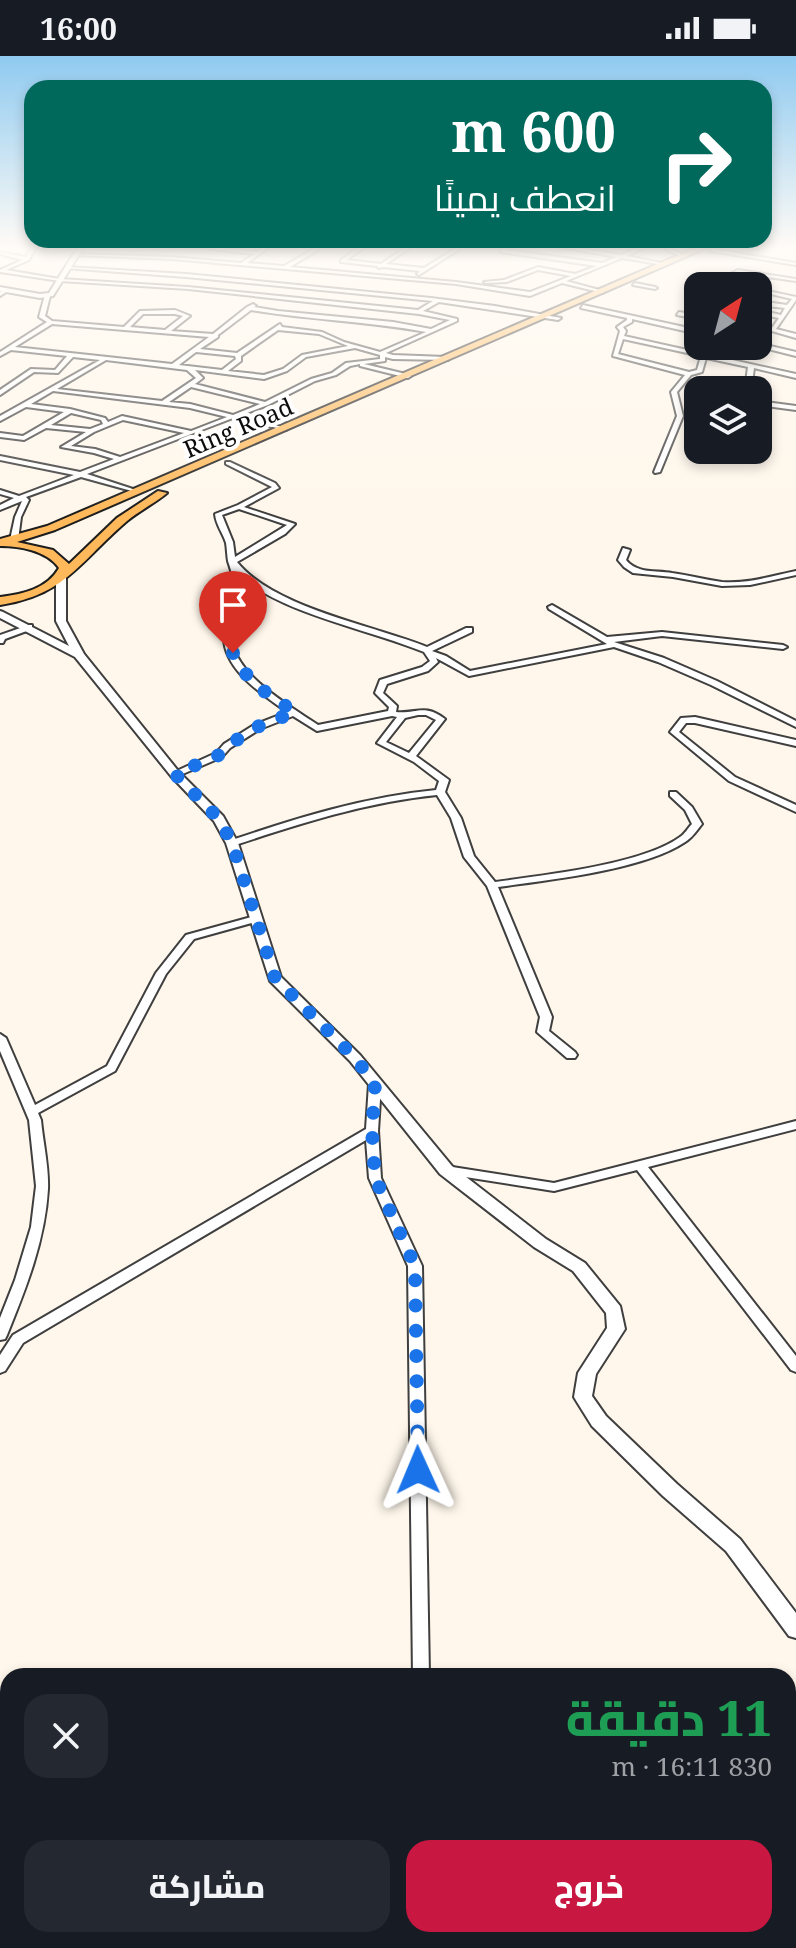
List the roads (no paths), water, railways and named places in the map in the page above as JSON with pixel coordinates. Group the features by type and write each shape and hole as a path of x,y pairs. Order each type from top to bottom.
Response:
{"main road":[{"name":"Ring Road","path":"0,544 137,492 506,333"},
{"name":"Ring Road","path":"0,601 33,594 61,578 132,510 228,463 523,333"},
{"path":"0,544 51,552 61,559 65,568 61,578"}],"street":[{"path":"0,354 33,333"},
{"path":"182,333 216,336"},
{"path":"174,366 219,333"},
{"path":"196,350 238,355 269,333"},
{"path":"321,333 354,346 402,358 446,359"},
{"path":"382,353 427,333"},
{"path":"621,333 615,355 619,357 689,374 700,371 703,360"},
{"path":"622,337 684,351"},
{"path":"10,348 264,377 285,370 304,356 354,346"},
{"path":"772,348 796,354"},
{"path":"0,508 21,497 266,404 313,380 334,374 348,364 383,360 382,353"},
{"path":"56,372 71,355"},
{"path":"223,372 239,360 238,355"},
{"path":"0,419 105,359"},
{"path":"725,360 796,376"},
{"path":"360,363 380,371 408,376"},
{"path":"750,376 751,366"},
{"path":"189,368 200,378"},
{"path":"0,393 33,370 75,377"},
{"path":"163,403 213,371"},
{"path":"657,472 680,416 674,392 689,374"},
{"path":"0,379 20,380"},
{"path":"190,385 266,404"},
{"path":"54,390 163,403 284,429"},
{"path":"27,405 95,417 94,423 106,424"},
{"path":"772,405 796,408"},
{"path":"0,406 8,414"},
{"path":"0,435 27,440 70,411"},
{"path":"119,460 95,451 64,447 122,418 191,432"},
{"path":"46,426 91,431"},
{"path":"0,458 81,474 137,492"},
{"path":"228,463 276,488 253,498 241,508 218,514 240,581 227,637 240,669 262,690 317,728 415,711 430,712 441,719 411,757"},
{"path":"0,492 26,500 18,517 14,540"},
{"path":"233,562 292,524 241,508"},
{"path":"626,550 622,560 626,566 645,574 668,574 723,584 758,582 796,573"},
{"path":"233,562 255,584 323,615 407,640 469,674 610,642 662,634 783,647"},
{"path":"61,578 61,621 79,655 175,774 219,819 232,843 275,978 355,1058 446,1170 540,1243 579,1267 599,1291 614,1311 616,1329 587,1373 583,1397 599,1421 670,1490 733,1545 796,1629"},
{"path":"552,607 610,642 714,683 796,724"},
{"path":"0,614 79,655"},
{"path":"0,641 2,637 29,627"},
{"path":"428,652 469,630"},
{"path":"397,714 379,693 383,682 425,669 434,662 428,652"},
{"path":"175,774 219,755 227,746 257,727 295,712"},
{"path":"397,714 381,743 411,757 444,780 440,792"},
{"path":"796,743 695,720 684,720 674,732 732,779 796,809"},
{"path":"232,843 327,812 397,795 440,792"},
{"path":"440,792 456,818 469,857 492,885 546,1017 543,1032 571,1055"},
{"path":"492,885 581,871 671,847 697,824 689,809 673,794"},
{"path":"31,1112 111,1068 161,973 190,937 255,919"},
{"path":"0,1038 31,1112 42,1186 37,1227 22,1280 0,1335"},
{"path":"375,1084 372,1131 375,1178 415,1266 421,1668"},
{"path":"446,1170 554,1187 796,1125"},
{"path":"0,1367 18,1339 372,1131"},
{"path":"640,1165 796,1366"}]}
